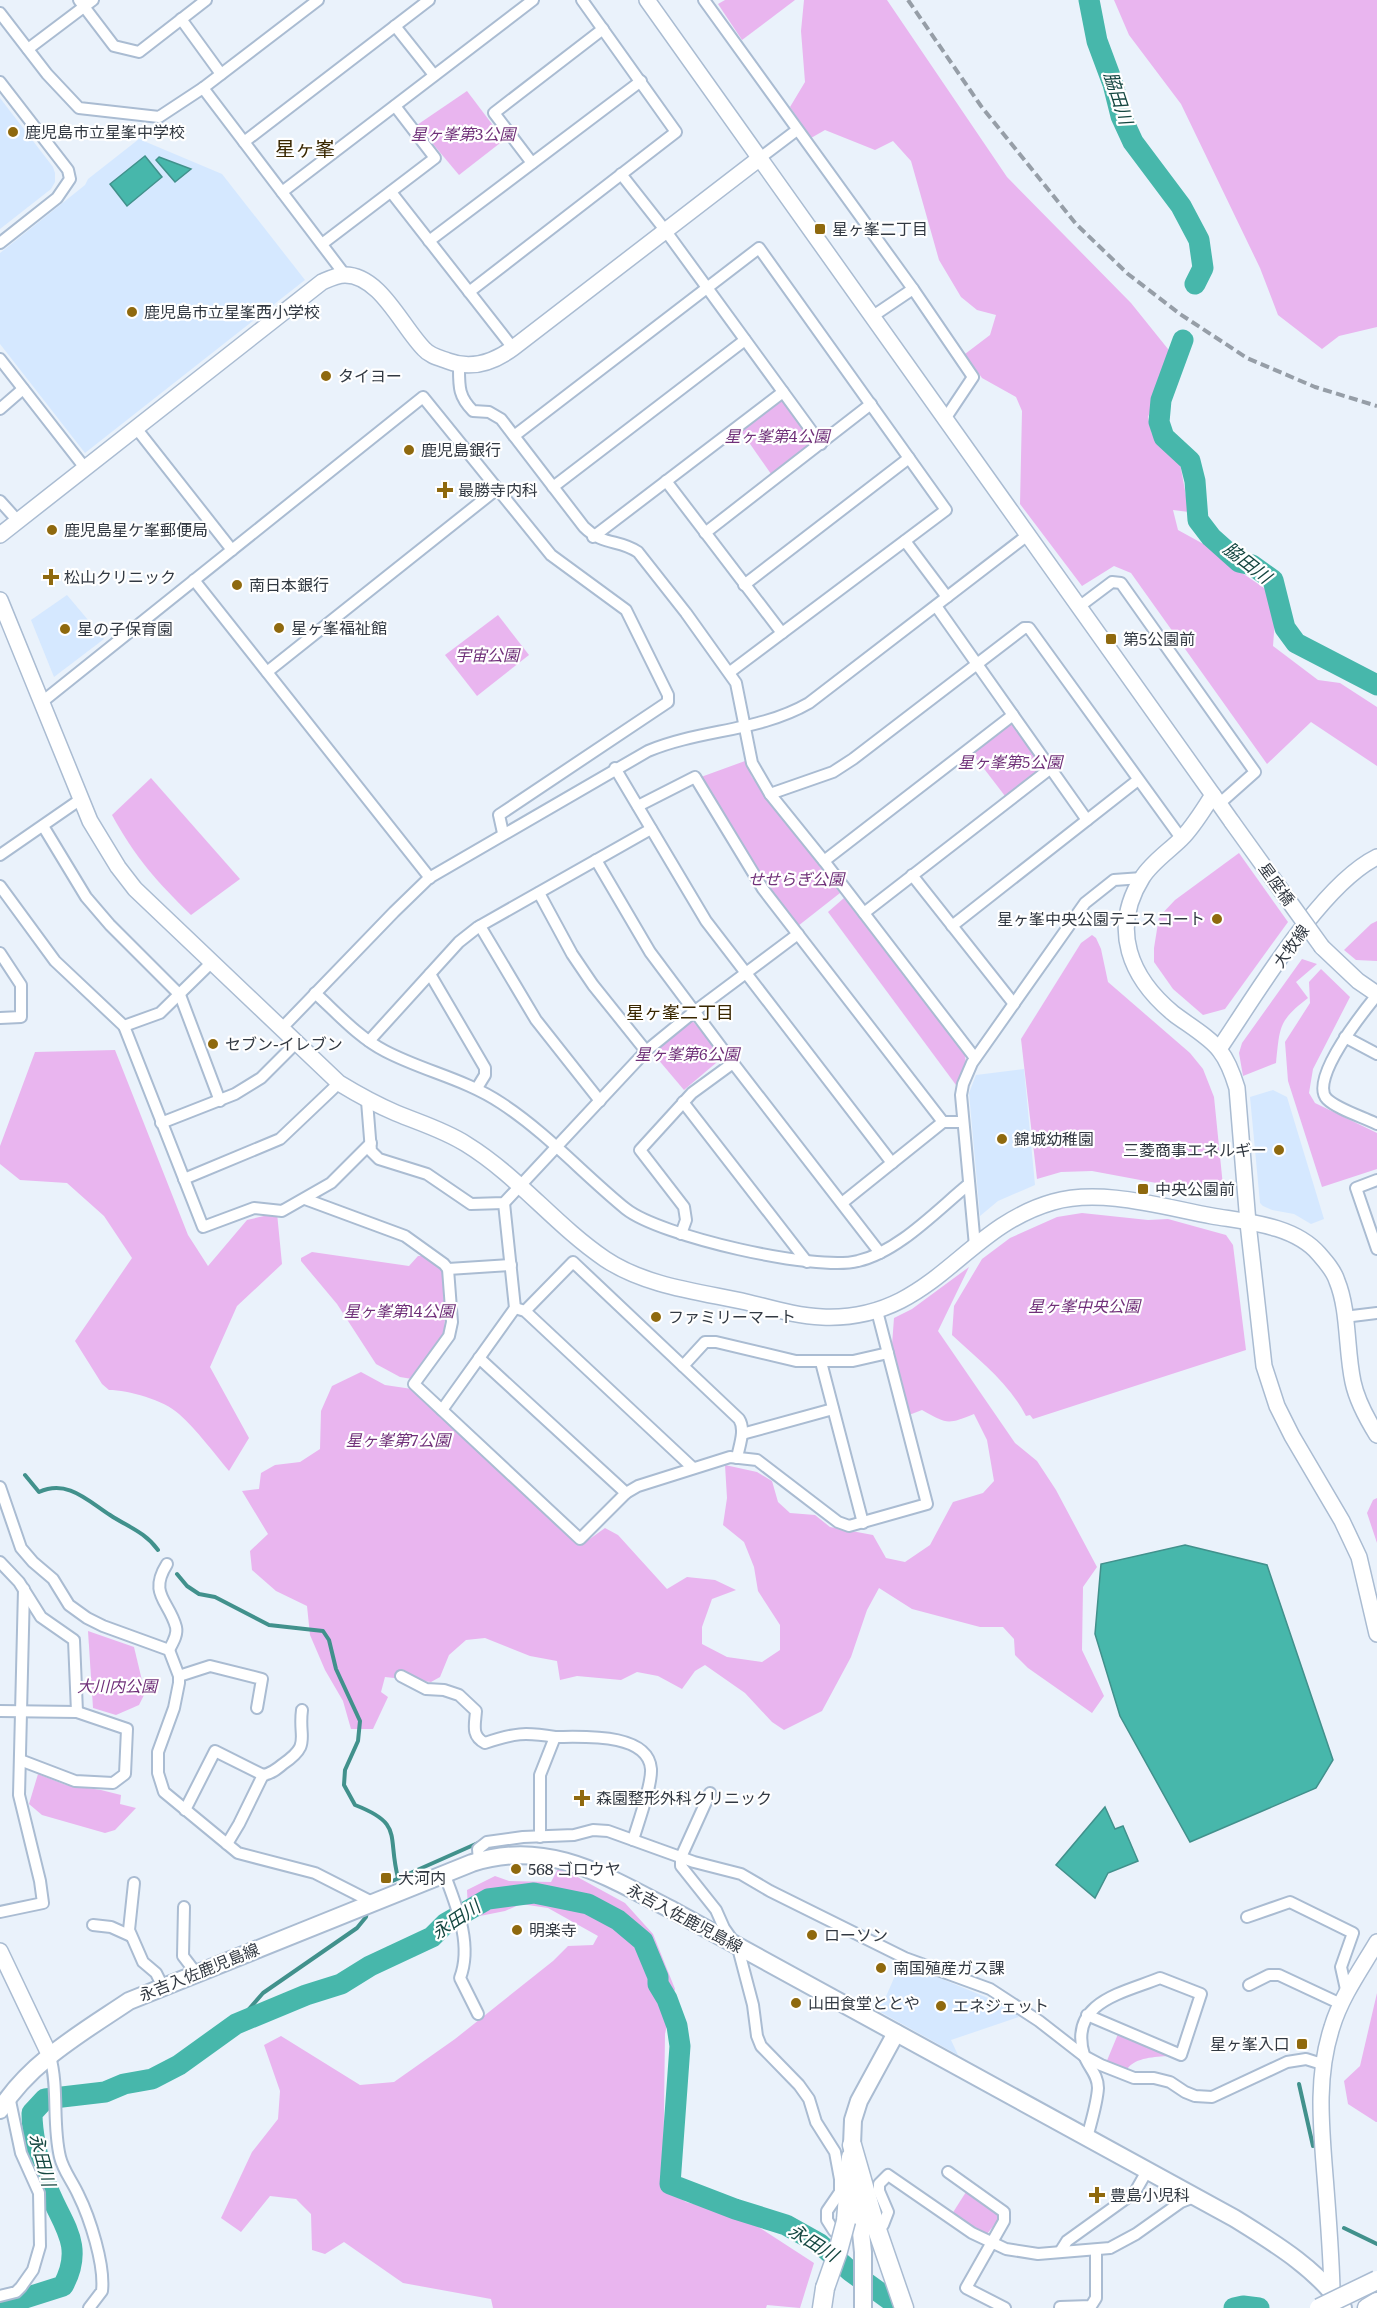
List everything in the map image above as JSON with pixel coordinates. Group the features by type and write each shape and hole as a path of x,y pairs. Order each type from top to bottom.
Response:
{"highway":[{"path":"822,2308 825,2288 838,2251 852,2145"},
{"path":"852,2145 904,2308"},
{"path":"1320,2308 1377,2282"},
{"path":"1334,2308 1377,2282"},
{"path":"1367,2308 1377,2302"}],"main road":[{"name":"永吉入佐鹿児島線","path":"0,2110 9,2095 30,2072 129,2001 444,1873 479,1861 503,1854 556,1857 591,1869 672,1910 1268,2239 1332,2289 1343,2308"},
{"path":"863,2305 862,2252 852,2145 853,2120 859,2101 896,2033"}],"street":[{"path":"28,49 85,2 114,46 139,52 206,0"},
{"path":"0,13 46,74 79,108 159,117 203,88 318,0"},
{"path":"244,142 429,0"},
{"path":"282,192 532,0"},
{"path":"469,292 676,132 582,0"},
{"name":"星座橋","path":"647,0 1322,947 1358,981 1376,992"},
{"path":"704,0 913,289 973,377 945,419"},
{"path":"181,20 221,74"},
{"path":"395,26 434,75"},
{"path":"532,163 494,112 603,29"},
{"path":"429,241 641,81"},
{"path":"0,82 68,170 70,179 57,198 0,243"},
{"path":"203,88 345,275 372,285 382,294 425,350 435,357 459,365 488,362 499,358 797,130"},
{"path":"322,244 435,158 395,106"},
{"path":"621,174 665,230 821,444"},
{"path":"391,192 513,348"},
{"path":"514,436 759,248 946,510 730,672"},
{"path":"0,535 322,282 345,275"},
{"path":"873,316 913,289"},
{"path":"553,487 745,340"},
{"path":"0,359 85,468"},
{"path":"459,365 459,388 462,399 473,411 496,415 593,537 631,547 638,552 730,672 739,692 752,763 770,794 864,912 975,1058"},
{"path":"0,409 23,389"},
{"path":"593,537 783,392"},
{"path":"42,702 423,397 551,555 626,610 668,695 668,702 499,815 503,833"},
{"path":"705,533 871,404"},
{"path":"136,428 232,550"},
{"path":"744,585 909,458"},
{"path":"666,481 782,633"},
{"path":"267,672 497,489"},
{"path":"0,501 18,521"},
{"path":"281,1029 393,912 430,878 615,768 667,742 776,719 808,703 1029,534"},
{"path":"905,541 947,597"},
{"path":"194,580 430,878"},
{"path":"1080,606 1112,582 1121,583 1256,772 1216,799 1142,878 1127,917 1128,941 1138,976 1172,1012 1219,1049 1233,1075 1237,1088 1248,1222 1264,1366 1277,1406 1359,1557 1377,1634"},
{"path":"0,600 90,821 118,867 135,889 339,1083 368,1101 434,1127 464,1142 494,1162 605,1259 616,1266 654,1281 801,1315 844,1317 878,1311 918,1292 1002,1224 1055,1201 1082,1197 1126,1201 1248,1222 1287,1232 1317,1251 1337,1280 1354,1387 1377,1435"},
{"path":"936,606 1087,820"},
{"path":"770,794 833,772 1024,628 1029,628 1181,838"},
{"path":"824,861 1013,715"},
{"path":"615,768 706,921 892,1163"},
{"path":"864,912 1051,768"},
{"path":"638,806 695,777 748,867 943,1122"},
{"path":"952,926 1138,780"},
{"path":"0,855 81,799"},
{"path":"43,825 86,897 110,925 180,994 219,1101"},
{"path":"369,1041 459,942 480,926 651,829"},
{"name":"大牧線","path":"1219,1049 1290,946 1322,905 1346,880 1377,857"},
{"path":"596,860 650,952 880,1253"},
{"path":"912,875 1014,1004"},
{"path":"975,1246 961,1095 963,1084 975,1058 1085,903 1114,880 1142,878"},
{"path":"0,886 55,961 124,1026 203,1227 254,1208 282,1211 331,1183 370,1143"},
{"path":"539,893 572,954 593,985 646,1051"},
{"path":"480,926 536,1020 600,1101"},
{"path":"368,1101 371,1151 379,1159 427,1174 471,1204 504,1203 646,1051 695,1011 798,934"},
{"path":"0,953 21,985 21,1017 0,1018"},
{"path":"124,1026 160,1013 211,963"},
{"path":"430,974 485,1068 485,1075 477,1088"},
{"path":"1376,992 1345,1037 1324,1081 1324,1094 1336,1105 1377,1124"},
{"path":"315,993 383,1051 477,1088 520,1115 627,1210 649,1223 681,1234 807,1262 859,1261 895,1245 969,1184"},
{"path":"1345,1037 1377,1054"},
{"path":"161,1123 219,1101 261,1078 296,1043"},
{"path":"681,1234 686,1220 684,1207 640,1150 692,1093 733,1063"},
{"path":"184,1179 280,1139 339,1083"},
{"path":"683,1102 807,1262"},
{"path":"842,1203 943,1122 963,1122"},
{"path":"1377,1180 1356,1188 1377,1249"},
{"path":"305,1199 405,1236 444,1264 448,1269 452,1322 449,1336 444,1347 414,1384 580,1539 626,1493 652,1480 729,1457 758,1460 838,1522 849,1526 927,1504 878,1311"},
{"path":"504,1203 511,1265 520,1310 693,1468"},
{"path":"442,1410 479,1358 520,1310 573,1262 739,1419 742,1423 742,1434 737,1458"},
{"path":"448,1269 511,1265"},
{"path":"1344,1317 1377,1313"},
{"path":"683,1366 705,1342 716,1342 796,1361 854,1361 888,1353"},
{"path":"479,1358 626,1493"},
{"path":"821,1362 863,1523"},
{"path":"742,1434 833,1409"},
{"path":"0,1487 21,1548 53,1579 69,1605 103,1626 169,1650"},
{"path":"0,1562 24,1589 41,1617 74,1640 77,1712"},
{"path":"167,1564 159,1579 161,1596 176,1628 176,1636 169,1650 179,1676 174,1708 158,1752 158,1773 164,1792 238,1853 315,1873 372,1902"},
{"path":"0,1912 44,1904 20,1803 24,1589"},
{"path":"179,1676 210,1666 262,1679 257,1708"},
{"path":"401,1676 426,1689 444,1690 459,1695 476,1712 474,1732 478,1739 485,1743 513,1734 532,1734 555,1737 595,1737 624,1742 642,1750 647,1756 651,1770 633,1840"},
{"path":"185,1810 215,1751 263,1775 269,1774 295,1756 302,1748 302,1710"},
{"path":"0,1711 77,1712 128,1729 125,1774 113,1783 75,1781 20,1760"},
{"path":"540,1837 540,1774 555,1737"},
{"path":"227,1844 240,1824 263,1775"},
{"path":"710,1793 681,1857 681,1866 717,1910 724,1928 738,1948 761,2046 799,2085 809,2099 816,2122 835,2152 840,2192 827,2211 826,2220 840,2226"},
{"path":"479,1861 478,1849 487,1842 574,1835 593,1830 609,1832 681,1857 741,1874 770,1891 904,1958 990,1989 1039,2021 1084,2056 1101,2065 1134,2078 1154,2078 1170,2082 1195,2096 1212,2097 1287,2062 1306,2060 1322,2064"},
{"path":"444,1873 463,1934 464,1967 460,1978 478,2014"},
{"path":"134,1883 129,1930 143,1962 156,1973 163,1987"},
{"path":"1247,1917 1290,1902 1353,1932 1341,1967 1344,1999"},
{"path":"184,1907 183,1956 196,1973"},
{"path":"93,1925 111,1927 131,1936"},
{"path":"1332,2289 1331,2243 1320,2108 1322,2064 1333,2024 1344,1999 1377,1942"},
{"path":"0,1951 50,2056 55,2075 60,2158 84,2208 101,2270 102,2291 89,2308"},
{"path":"1249,1985 1269,1975 1279,1975 1344,1999"},
{"path":"1087,2015 1181,2055 1201,1994 1160,1978 1097,2004 1087,2015 1080,2030 1084,2056 1095,2074 1098,2088 1087,2138"},
{"path":"0,2296 16,2292 21,2287 33,2270 40,2247 39,2193 21,2153 9,2095"},
{"path":"1060,2252 1067,2241 1135,2192 1148,2171"},
{"path":"948,2172 1004,2212 1004,2221 966,2288 1005,2308"},
{"path":"883,2225 888,2212 879,2191 879,2184 888,2175 972,2233 1006,2249 1038,2254 1110,2248 1136,2234 1181,2202 1194,2197"},
{"path":"1060,2307 1091,2306 1096,2298 1096,2250"}],"shaded area":[{"name":"鹿児島市立星峯中学校","path":"0,98 53,167 55,182 51,189 0,229"},
{"name":"鹿児島市立星峯西小学校","path":"139,139 222,174 305,280 85,453 0,344 0,253"},
{"path":"145,156 162,177 127,206 110,184"},
{"path":"159,157 191,169 175,182 156,160"},
{"name":"星の子保育園","path":"67,595 104,639 54,677 31,620"},
{"name":"錦城幼稚園","path":"1024,1069 1035,1185 998,1201 980,1216 969,1093 976,1075"},
{"name":"三菱商事エネルギー","path":"1273,1090 1287,1097 1324,1219 1311,1224 1294,1214 1272,1210 1260,1203 1250,1097"},
{"path":"1185,1545 1267,1565 1333,1760 1316,1788 1190,1842 1120,1716 1095,1634 1101,1564"},
{"path":"1105,1807 1115,1829 1123,1826 1138,1861 1108,1873 1095,1898 1056,1865"},
{"name":"エネジェット","path":"901,1962 1000,2003 1019,2017 951,2040 958,2055 875,2009 878,2003 884,2001"}],"green space":[{"path":"725,0 795,0 742,40 718,4"},
{"path":"804,0 887,0 1007,177 1131,303 1172,354 1148,417 1152,434 1179,458 1189,512 1173,510 1178,530 1218,552 1229,564 1267,590 1275,619 1273,646 1318,680 1340,683 1377,707 1377,766 1311,722 1267,764 1131,573 1114,566 1082,586 1020,504 1022,411 1016,397 982,378 965,354 990,335 996,315 977,310 961,297 939,260 911,161 893,141 875,150 825,130 811,138 790,107 805,82 801,31"},
{"path":"1114,0 1377,0 1377,327 1339,336 1322,349 1278,315 1260,268 1181,104 1129,35"},
{"name":"星ヶ峯第3公園","path":"467,91 504,140 459,175 417,125"},
{"name":"星ヶ峯第4公園","path":"778,401 783,401 810,438 810,444 771,474 741,431"},
{"name":"宇宙公園","path":"498,615 529,655 477,696 445,655"},
{"name":"星ヶ峯第5公園","path":"1009,725 1014,725 1041,764 1040,769 1005,796 972,753"},
{"name":"せせらぎ公園","path":"745,761 752,777 840,893 798,926 755,868 701,777"},
{"path":"151,778 240,879 191,915 147,868 112,815"},
{"path":"1239,853 1288,922 1225,1009 1203,1015 1173,989 1154,962 1159,917 1175,900"},
{"path":"844,898 965,1055 966,1064 956,1085 828,912"},
{"path":"1377,921 1377,961 1356,960 1344,950"},
{"path":"1092,935 1101,949 1108,982 1190,1053 1203,1069 1214,1097 1223,1186 1219,1193 1092,1171 1061,1172 1037,1179 1021,1039 1081,943"},
{"path":"1302,959 1317,964 1296,982 1308,998 1291,1013 1282,1026 1276,1063 1243,1076 1239,1053 1242,1043"},
{"path":"1321,969 1350,997 1313,1069 1309,1093 1315,1103 1377,1133 1377,1169 1322,1187 1288,1081 1285,1042 1310,1003 1309,982"},
{"name":"星ヶ峯第6公園","path":"690,1018 723,1057 684,1090 651,1051"},
{"path":"115,1050 188,1235 208,1266 247,1220 277,1213 282,1264 237,1306 210,1367 249,1438 229,1471 192,1427 172,1409 145,1397 109,1390 102,1384 75,1341 132,1258 104,1216 67,1183 20,1180 0,1164 0,1146 35,1052"},
{"name":"星ヶ峯中央公園","path":"1082,1213 1148,1220 1168,1219 1226,1235 1233,1245 1246,1350 1033,1419 1030,1415 1026,1416 1002,1382 952,1335 954,1306 982,1259 1010,1238 1057,1217"},
{"name":"星ヶ峯第14公園","path":"312,1252 409,1266 418,1256 422,1256 442,1270 444,1333 412,1379 400,1377 376,1364 337,1304 301,1261 301,1258"},
{"name":"星ヶ峯第7公園","path":"969,1267 938,1331 1015,1443 1037,1461 1056,1490 1097,1567 1083,1587 1082,1650 1104,1696 1092,1713 1028,1668 1015,1655 1014,1639 1003,1627 980,1627 912,1609 879,1588 867,1610 851,1657 822,1711 784,1730 772,1722 745,1693 705,1665 695,1671 682,1689 658,1676 637,1672 621,1680 577,1676 560,1680 557,1661 530,1656 485,1638 466,1640 449,1655 440,1677 431,1682 385,1677 381,1692 388,1697 373,1729 351,1729 343,1701 325,1670 310,1635 307,1606 276,1591 252,1570 250,1551 268,1534 242,1491 259,1489 261,1473 275,1465 300,1462 320,1449 321,1411 332,1386 361,1372 385,1385 412,1389 580,1546 605,1528 618,1535 667,1589 687,1577 715,1580 736,1590 712,1599 702,1627 702,1644 727,1657 762,1662 780,1650 780,1625 758,1591 754,1567 744,1542 723,1525 727,1498 725,1465 757,1472 772,1481 778,1502 790,1513 815,1515 830,1527 873,1535 886,1558 905,1562 930,1545 953,1502 983,1493 994,1481 987,1440 974,1414 952,1421 942,1420 922,1410 909,1415 892,1345 894,1318 912,1309"},
{"path":"1377,1498 1377,1543 1367,1513 1373,1500"},
{"name":"大川内公園","path":"88,1631 134,1647 145,1693 139,1705 116,1715 93,1708"},
{"path":"38,1774 66,1785 121,1795 120,1804 136,1808 115,1830 105,1833 42,1815 29,1804"},
{"path":"559,1867 625,1903 653,1934 675,1989 665,2034 663,2186 686,2202 743,2217 814,2263 800,2308 767,2305 766,2308 493,2308 491,2299 403,2283 344,2242 325,2254 312,2250 311,2214 296,2199 270,2196 241,2232 221,2218 252,2152 278,2119 280,2091 264,2045 281,2036 360,2085 394,2082 455,2039 553,1961 568,1946 593,1945 598,1936 548,1908 521,1904 505,1911 475,1917 468,1910 467,1890 495,1876 509,1881 551,1882"},
{"path":"1377,1993 1376,2122 1348,2104 1344,2081 1360,2066"},
{"path":"1118,2034 1169,2056 1141,2060 1127,2069 1106,2063"},
{"path":"966,2192 997,2212 999,2219 987,2234 952,2214"}],"waterway":[{"name":"脇田川","path":"1089,0 1097,41 1113,84 1121,116 1133,142 1181,206 1199,240 1203,268 1195,284"},
{"name":"脇田川","path":"1183,340 1161,400 1159,422 1164,437 1190,461 1195,481 1198,520 1211,537 1239,562 1252,565 1273,580 1285,628 1296,643 1377,685"},
{"path":"25,1475 39,1492 59,1488 85,1498 142,1534 158,1550"},
{"path":"177,1574 187,1586 199,1594 215,1597 269,1625 323,1631 329,1640 336,1669 360,1721 358,1741 345,1770 344,1785 355,1805 381,1818 387,1825 391,1832 398,1878"},
{"path":"388,1883 478,1843"},
{"name":"永田川","path":"0,2306 63,2286 70,2270 72,2257 68,2232 50,2195 34,2139 32,2113 45,2099 105,2092 124,2084 152,2079 179,2065 236,2024 306,1995 341,1984 370,1966 432,1937 446,1923 488,1899 534,1893 588,1904 618,1920 643,1941 658,1977 658,1984 667,1999 677,2026 680,2046 670,2184 735,2209 786,2225 820,2244 850,2271 901,2308"},
{"path":"236,2024 263,1993 357,1928 366,1917 367,1911"},
{"path":"1299,2084 1313,2146"},
{"path":"1344,2228 1377,2244"},
{"name":"永田川","path":"1234,2308 1243,2306 1259,2308"}],"railway":[{"path":"908,0 981,106 1076,224 1128,274 1180,314 1247,358 1315,387 1377,406"}],"place":[{"name":"鹿児島市立星峯中学校","path":"13,132"},
{"name":"星ヶ峯二丁目","path":"820,229"},
{"name":"鹿児島市立星峯西小学校","path":"132,312"},
{"name":"タイヨー","path":"326,376"},
{"name":"鹿児島銀行","path":"409,450"},
{"name":"最勝寺内科","path":"445,490"},
{"name":"鹿児島星ケ峯郵便局","path":"52,530"},
{"name":"松山クリニック","path":"51,577"},
{"name":"南日本銀行","path":"237,585"},
{"name":"星ヶ峯福祉館","path":"279,628"},
{"name":"星の子保育園","path":"65,629"},
{"name":"第5公園前","path":"1111,639"},
{"name":"星ヶ峯中央公園テニスコート","path":"1217,919"},
{"name":"セブン-イレブン","path":"213,1044"},
{"name":"錦城幼稚園","path":"1002,1139"},
{"name":"三菱商事エネルギー","path":"1279,1150"},
{"name":"中央公園前","path":"1143,1189"},
{"name":"ファミリーマート","path":"656,1317"},
{"name":"森園整形外科クリニック","path":"582,1798"},
{"name":"568 ゴロウヤ","path":"516,1869"},
{"name":"大河内","path":"386,1878"},
{"name":"明楽寺","path":"517,1930"},
{"name":"ローソン","path":"812,1935"},
{"name":"南国殖産ガス課","path":"881,1968"},
{"name":"山田食堂ととや","path":"796,2003"},
{"name":"エネジェット","path":"941,2006"},
{"name":"星ヶ峯入口","path":"1302,2044"},
{"name":"豊島小児科","path":"1097,2195"}],"district":[{"name":"星ヶ峯","path":"305,149"},
{"name":"星ヶ峯二丁目","path":"680,1013"}]}
